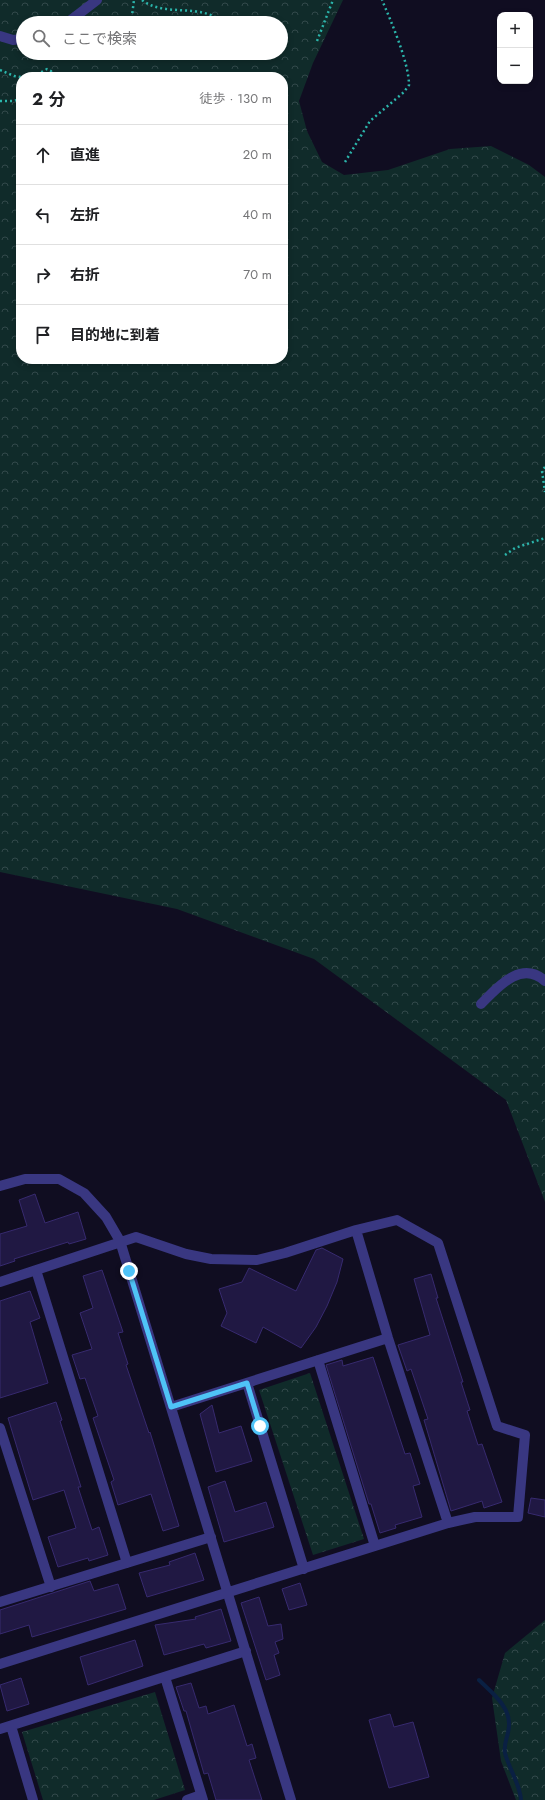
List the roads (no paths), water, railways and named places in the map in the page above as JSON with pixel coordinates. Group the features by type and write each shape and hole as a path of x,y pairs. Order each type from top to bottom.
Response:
{"street":[{"path":"76,16 97,0"},
{"path":"0,36 16,40"},
{"path":"481,1004 501,983 511,977 532,974 541,977 545,981"},
{"path":"0,1186 25,1179 59,1179 84,1193 106,1217 120,1241 291,1800"},
{"path":"0,1282 136,1236 186,1254 211,1259 256,1260 285,1253 356,1230 397,1220 438,1243 497,1426 525,1435 518,1518 475,1517 448,1523 0,1664"},
{"path":"356,1230 388,1338 448,1523"},
{"path":"36,1270 127,1563"},
{"path":"171,1407 388,1338"},
{"path":"318,1360 375,1546"},
{"path":"247,1383 304,1569"},
{"path":"0,1428 51,1587"},
{"path":"0,1602 211,1537"},
{"path":"0,1729 246,1651"},
{"path":"165,1677 202,1798 187,1800"},
{"path":"11,1726 33,1800"}],"waterway":[{"path":"479,1680 499,1700 506,1712 509,1725 505,1753 519,1788 521,1800"}]}
